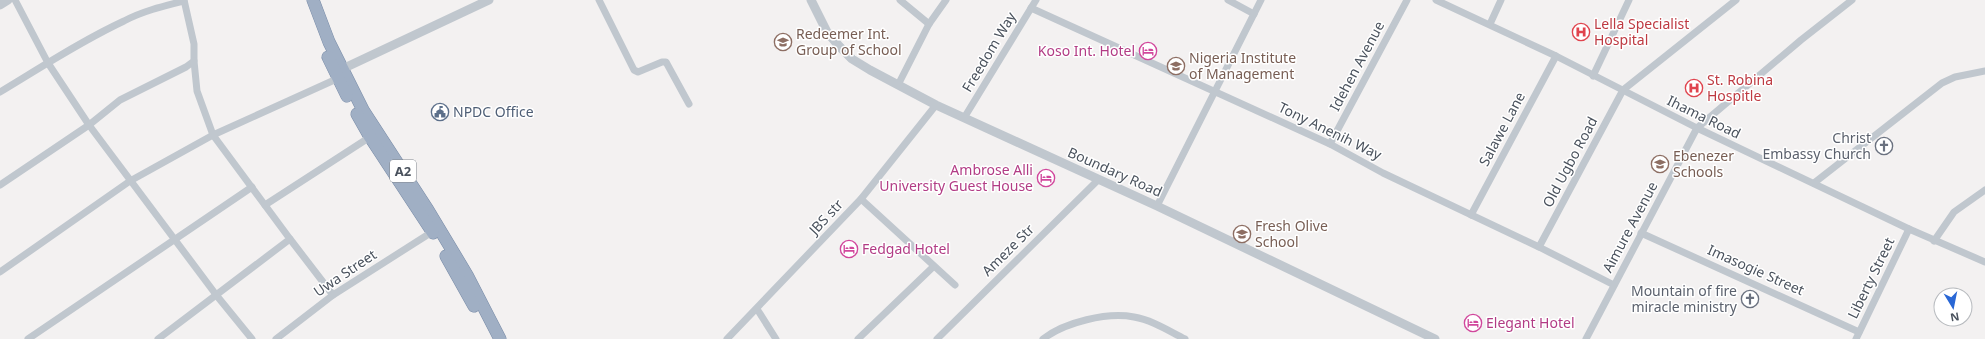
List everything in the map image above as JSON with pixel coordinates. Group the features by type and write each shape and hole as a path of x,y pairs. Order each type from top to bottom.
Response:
{"highway":[{"name":"A2","path":"306,0 370,137 432,232 491,339"},
{"name":"A2","path":"313,0 340,74 428,210 467,275 500,339"}],"street":[{"path":"0,5 8,0"},
{"path":"16,0 48,63 89,126 173,239 252,339"},
{"path":"0,92 124,20 156,8 184,0 194,44 197,91 213,135 333,295"},
{"path":"0,272 130,181 213,135 489,0"},
{"path":"599,0 634,70 638,72 666,62 689,104"},
{"name":"Boundary Road","path":"810,0 827,32 852,59 898,85 936,105 1157,206 1434,338"},
{"path":"900,0 929,24"},
{"path":"898,85 929,24 946,0"},
{"name":"Freedom Way","path":"964,118 1036,0"},
{"path":"1228,0 1254,14"},
{"path":"1157,206 1214,90 1261,0"},
{"name":"Idehen Avenue","path":"1330,144 1407,0"},
{"name":"Ihama Road","path":"1436,0 1556,56 1697,128 1934,241 1985,262"},
{"path":"1490,24 1501,0"},
{"path":"1593,76 1629,0"},
{"path":"1623,90 1736,0"},
{"path":"1697,128 1801,40 1852,0"},
{"name":"Tony Anenih Way","path":"1031,8 1330,144 1383,173 1539,247 1614,286"},
{"name":"Salawe Lane","path":"1471,215 1556,56"},
{"path":"0,185 89,126 120,100 186,67 194,61"},
{"path":"1814,183 1942,83 1955,78 1985,71"},
{"name":"Old Ugbo Road","path":"1539,247 1623,90"},
{"name":"JBS str","path":"727,339 861,199 936,105"},
{"name":"Aimure Avenue","path":"1586,339 1697,128"},
{"path":"265,205 370,137"},
{"name":"Ameze Str","path":"938,339 1098,180"},
{"path":"28,339 173,239 252,187"},
{"path":"1934,241 1954,212 1985,190"},
{"path":"861,199 955,285"},
{"name":"Liberty Street","path":"1856,339 1909,229"},
{"name":"Uwa Street","path":"276,339 333,295 432,232"},
{"name":"Imasogie Street","path":"1641,232 1859,332"},
{"path":"158,339 217,296 290,239"},
{"path":"858,339 933,266"},
{"path":"757,309 776,339"},
{"path":"1043,339 1085,320 1106,316 1134,317 1156,325 1185,339"}],"place":[{"name":"Lella Specialist Hospital","path":"1581,32"},
{"name":"Redeemer Int. Group of School","path":"783,42"},
{"name":"Koso Int. Hotel","path":"1148,51"},
{"name":"Nigeria Institute of Management","path":"1176,66"},
{"name":"St. Robina Hospitle","path":"1694,88"},
{"name":"NPDC Office","path":"440,112"},
{"name":"Christ Embassy Church","path":"1884,146"},
{"name":"Ebenezer Schools","path":"1660,164"},
{"name":"Ambrose Alli University Guest House","path":"1046,178"},
{"name":"Fresh Olive School","path":"1242,234"},
{"name":"Fedgad Hotel","path":"849,249"},
{"name":"Mountain of fire miracle ministry","path":"1750,299"},
{"name":"Elegant Hotel","path":"1473,323"}]}
